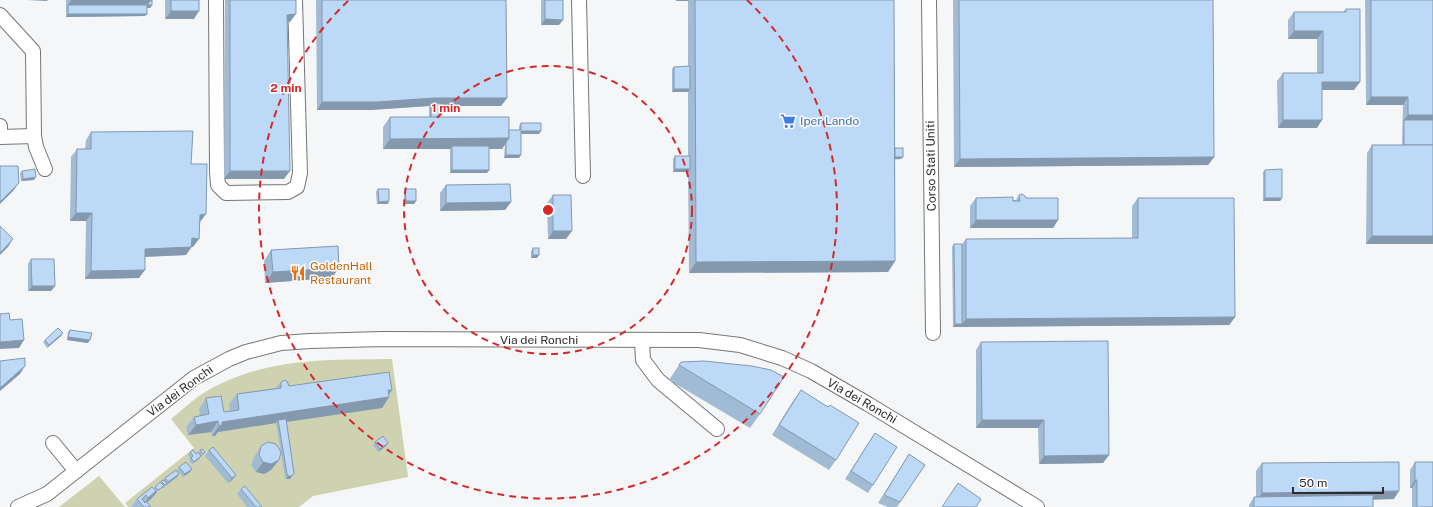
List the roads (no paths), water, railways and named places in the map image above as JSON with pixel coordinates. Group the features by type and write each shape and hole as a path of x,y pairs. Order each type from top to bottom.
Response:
{"street":[{"path":"216,0 216,172 218,185 226,193 288,192 297,187 300,173 296,0"},
{"path":"579,0 583,176"},
{"name":"Corso Stati Uniti","path":"929,0 933,333"},
{"path":"0,15 33,51 34,136 36,148 45,169"},
{"path":"0,126 0,137 34,136"},
{"name":"Via dei Ronchi","path":"18,507 47,494 194,378 229,358 281,343 382,339 699,340 740,345 782,358 811,371 1037,507"},
{"path":"642,341 643,360 658,380 717,429"},
{"path":"53,442 76,471"},
{"name":"Via dei Ronchi","path":"38,507 47,494"}],"place":[{"name":"Iper Lando","path":"788,121"},
{"name":"GoldenHall Restaurant","path":"298,273"}]}
